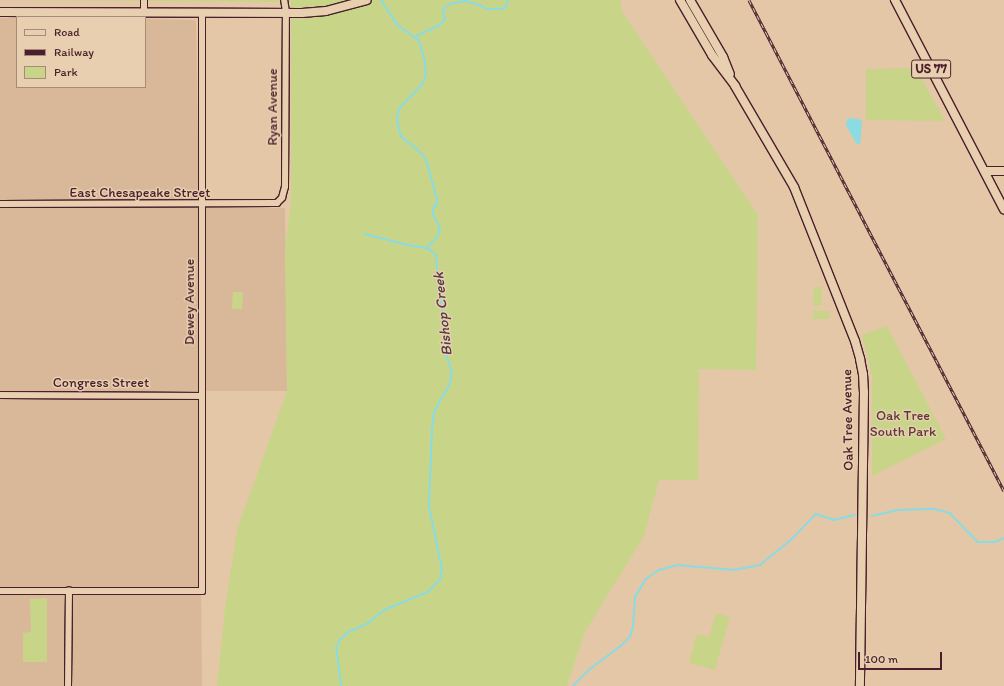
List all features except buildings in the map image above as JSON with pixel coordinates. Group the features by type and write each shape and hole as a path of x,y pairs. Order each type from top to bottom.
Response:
{"street":[{"path":"145,0 145,12"},
{"name":"Ryan Avenue","path":"280,201 285,187 286,12 284,0"},
{"name":"Oak Tree Avenue","path":"680,0 703,32"},
{"name":"Oak Tree Avenue","path":"690,0 712,55 735,86 794,187 803,206 855,341 863,374 860,686"},
{"name":"US 77","path":"896,0 1004,209"},
{"path":"0,12 326,11 365,1"},
{"name":"Dewey Avenue","path":"69,591 202,591 202,12"},
{"path":"985,172 1004,172"},
{"name":"East Chesapeake Street","path":"0,204 273,204 280,201"},
{"name":"Congress Street","path":"0,395 202,396"},
{"path":"0,591 69,591 68,686"}],"shaded area":[{"path":"0,18 16,18 16,88 146,88 146,19 196,20 199,207 285,208 287,391 199,391 202,686 0,686"}],"green space":[{"path":"0,0 620,0 622,11 758,215 756,370 699,369 698,480 659,480 644,536 585,632 567,686 217,686 225,609 237,530 287,391 285,252 291,200 291,2"},
{"path":"916,68 945,121 866,120 866,69"},
{"path":"814,287 822,287 821,306 813,306"},
{"path":"233,292 243,292 242,309 232,309"},
{"path":"813,311 829,311 829,319 813,319"},
{"name":"Oak Tree South Park","path":"887,326 946,439 872,476 872,376 862,335"},
{"path":"47,598 47,662 23,662 23,633 31,632 30,599"},
{"path":"716,613 730,617 715,670 689,663 697,634 709,637"}],"water":[{"path":"854,118 862,121 860,145 856,143 846,125 847,119"}],"waterway":[{"name":"Bishop Creek","path":"341,686 336,648 340,640 347,633 368,623 384,610 428,592 440,580 442,570 429,506 432,428 435,410 449,386 452,373 445,352 447,342 445,318 439,295 436,255 427,248 438,236 440,228 433,215 433,208 436,206 437,200 427,163 422,154 401,137 397,121 399,109 423,83 426,74 425,62 419,41 397,25 381,0"},
{"path":"415,37 440,25 445,19 443,12 444,8 450,4 465,1 480,5 487,9 497,9 505,8 508,0"},
{"path":"365,234 408,245 427,248"},
{"path":"872,516 897,510 935,509 950,513 978,542 995,542 1004,538"},
{"path":"573,686 590,669 621,646 630,637 633,627 635,597 646,579 659,570 678,565 734,570 760,565 791,540 816,514 834,520 854,515"}],"railway":[{"path":"749,0 1004,491"}]}
